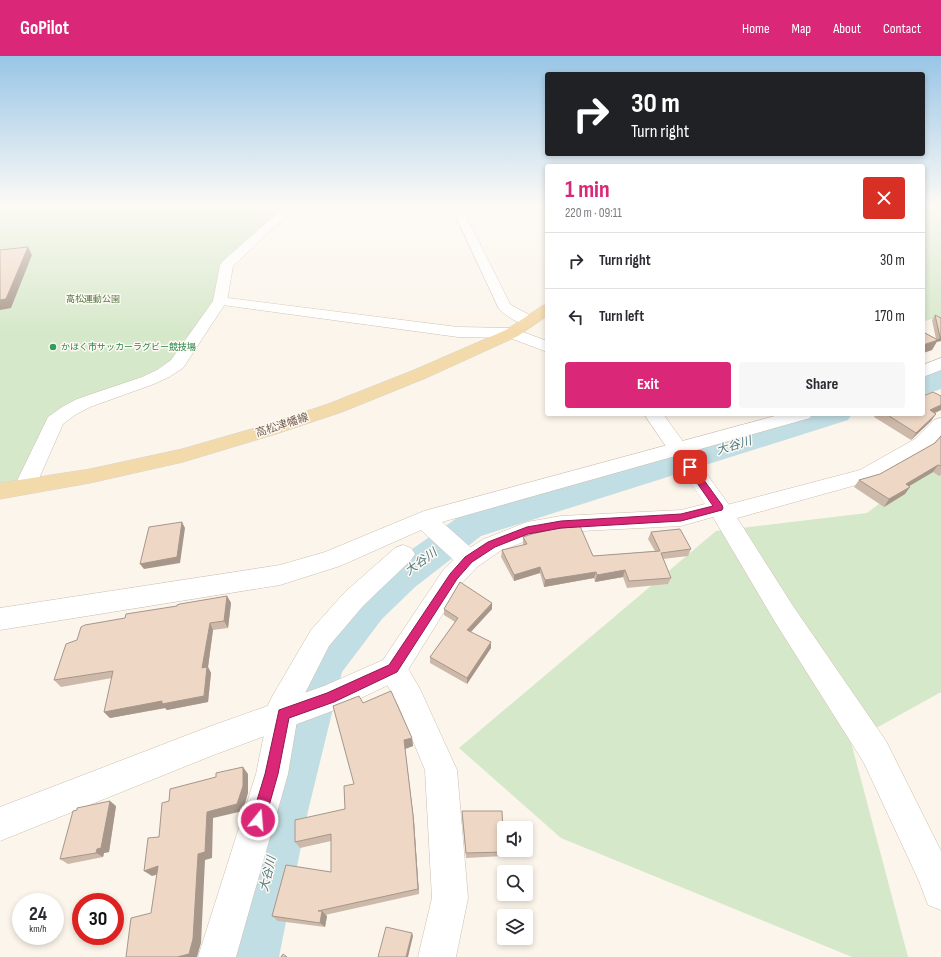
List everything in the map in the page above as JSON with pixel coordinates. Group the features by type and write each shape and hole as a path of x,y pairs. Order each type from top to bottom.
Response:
{"main road":[{"name":"高松津幡線","path":"0,491 90,476 183,455 269,430 342,405 406,380 512,333 545,310"}],"street":[{"path":"25,487 55,421 63,414 77,406 155,378 168,372 177,364 220,301 227,265 245,248"},
{"path":"476,248 504,306 528,321"},
{"path":"220,301 458,332 512,333 545,346"},
{"path":"925,371 941,363"},
{"path":"654,416 721,511 784,614 875,752 934,874 941,892"},
{"path":"0,619 280,576 332,559 427,522 795,416"},
{"path":"0,824 211,741 330,698 393,669 453,576 463,554 492,545 527,531 561,524 681,518 721,511 867,474 922,444 941,424"},
{"path":"427,522 463,554"},
{"path":"217,957 272,774 286,714 283,705 320,638 354,599 403,554"},
{"path":"393,669 410,699 441,770 450,898 437,957"}],"green space":[{"name":"高松運動公園","path":"0,248 241,248 222,265 218,296 173,365 68,407 24,479 0,483"},
{"path":"925,248 941,248 941,320 934,318 925,321"},
{"path":"941,457 941,692 851,742 908,957 852,957 561,838 459,748 716,531 867,513"}],"building":[{"path":"28,248 6,299 0,300 0,250"},
{"path":"935,315 941,318 940,337"},
{"path":"925,333 938,340 925,344"},
{"path":"933,392 941,396 941,405 930,410 936,414 916,433 889,416 925,416 925,395"},
{"path":"941,436 941,466 938,465 906,484 910,487 889,499 859,480 880,474 935,443"},
{"path":"182,522 177,557 140,564 149,527"},
{"path":"580,526 593,556 660,551 651,532 680,529 691,549 661,553 671,578 629,581 625,570 597,575 596,572 545,580 540,567 514,575 502,550 527,544 523,537 532,534 554,529"},
{"path":"460,582 492,603 467,630 491,642 467,678 430,657 458,618 444,609"},
{"path":"227,596 224,621 210,623 202,668 207,667 204,696 162,704 162,701 104,712 113,671 54,680 66,644 77,640 81,627 85,625 125,618 126,614"},
{"path":"391,691 412,738 404,740 413,815 418,889 318,911 322,911 320,923 272,916 286,865 331,872 331,834 295,842 295,820 345,809 344,786 354,784 333,706 359,696 363,703"},
{"path":"243,767 243,786 237,804 207,812 205,852 198,854 193,939 189,954 177,957 126,957 131,918 151,913 158,866 144,871 148,838 159,837 162,803 169,801 170,789 216,777 216,773"},
{"path":"110,801 101,848 97,849 96,853 60,859 73,811 77,810 77,808"},
{"path":"462,811 502,811 502,821 497,821 497,852 466,853"},
{"path":"386,927 412,933 406,957 378,957"}],"waterway":[{"name":"大谷川","path":"925,386 941,378"},
{"name":"大谷川","path":"249,957 283,811 323,664 368,607 402,576 469,527 831,416"}],"place":[{"name":"かほく市サッカーラグビー競技場","path":"53,347"}],"route":[{"path":"258,820 272,774 283,715 330,698 393,669 453,576 469,560 492,545 527,531 561,524 681,518 719,508 690,467"}]}
